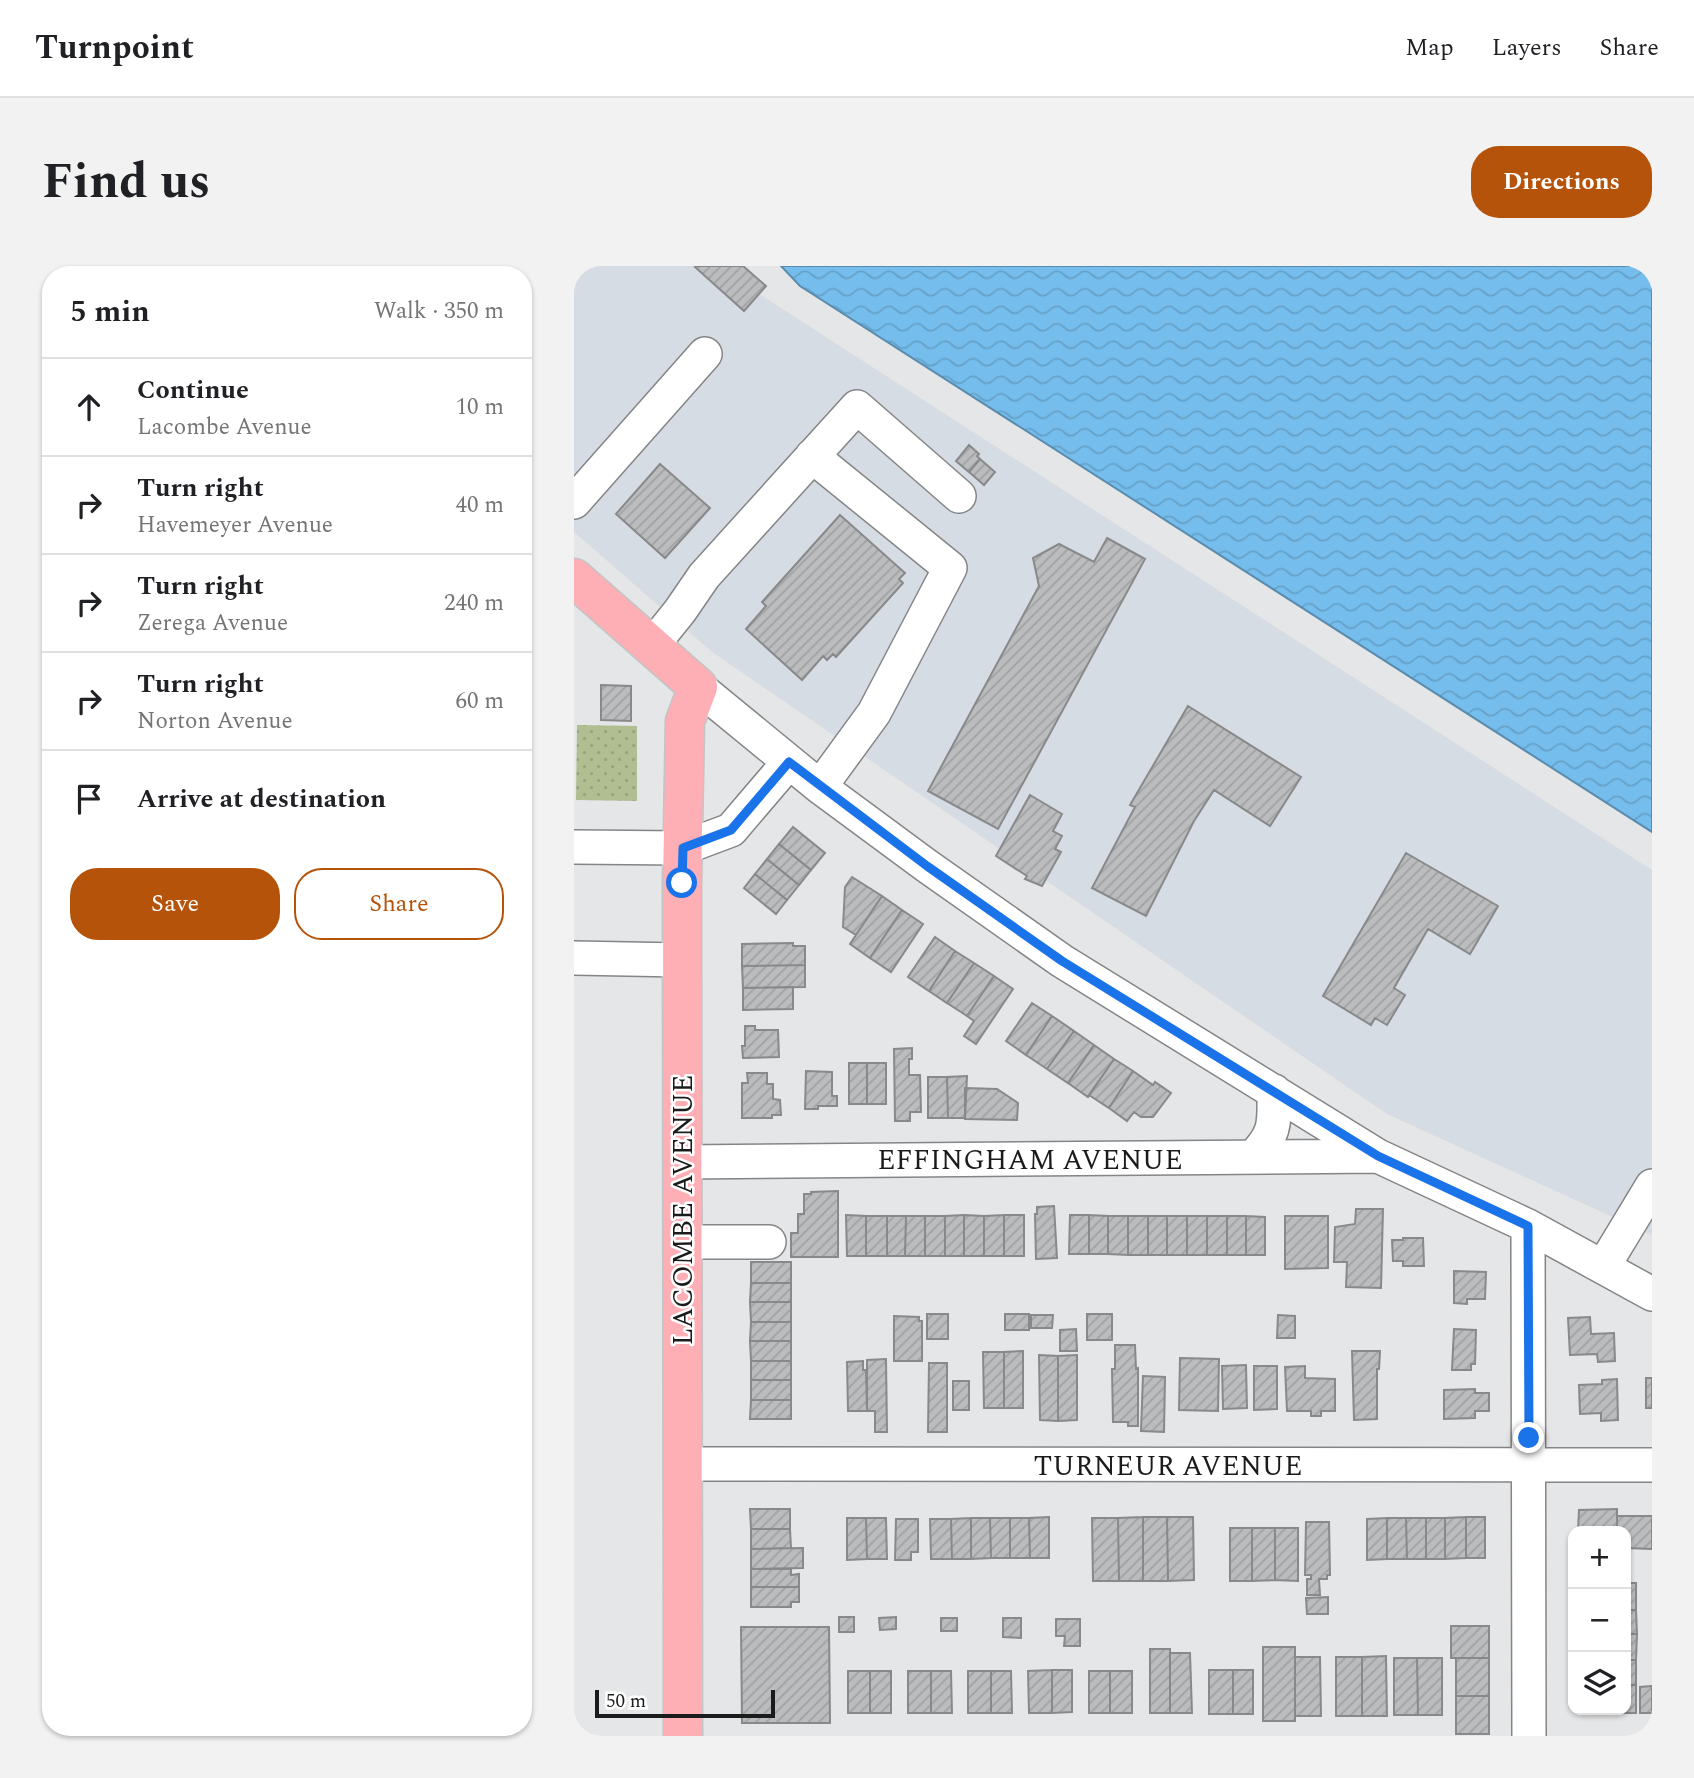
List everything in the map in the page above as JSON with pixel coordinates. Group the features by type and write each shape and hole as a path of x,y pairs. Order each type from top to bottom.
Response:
{"main road":[{"path":"574,578 698,687"},
{"name":"LACOMBE AVENUE","path":"684,1736 681,960 685,721 698,687"}],"street":[{"path":"574,502 705,354"},
{"path":"651,648 704,576 857,407 959,496"},
{"path":"813,456 950,568 874,713 820,787"},
{"path":"698,687 820,787 1062,961 1378,1156 1528,1226 1652,1294"},
{"path":"574,847 683,848 731,830 789,762"},
{"path":"574,958 681,960"},
{"path":"1253,1157 1266,1144 1272,1133 1274,1091"},
{"name":"EFFINGHAM AVENUE","path":"681,1162 1378,1156"},
{"path":"1603,1267 1652,1186"},
{"path":"1528,1226 1529,1736"},
{"path":"681,1242 769,1242"},
{"name":"TURNEUR AVENUE","path":"684,1464 1652,1465"}],"shaded area":[{"path":"574,266 716,266 1652,870 1652,1235 1387,1114 712,652 574,532"}],"green space":[{"path":"577,725 637,726 637,801 576,800"}],"water":[{"path":"781,266 1652,266 1652,832 800,286"}],"building":[{"path":"743,266 766,286 744,311 695,267"},
{"path":"969,445 979,454 977,456 980,459 969,472 956,461"},
{"path":"980,459 995,472 984,485 969,472"},
{"path":"660,464 710,508 665,558 616,514"},
{"path":"840,515 905,573 899,579 903,583 836,657 833,654 827,660 823,656 802,680 746,629 766,606 762,602"},
{"path":"1107,538 1145,559 998,829 928,791 1039,586 1033,558 1059,544 1094,562"},
{"path":"601,685 631,686 631,721 601,720"},
{"path":"1188,706 1301,777 1270,826 1214,790 1194,821 1146,916 1092,888 1135,807 1130,805"},
{"path":"1030,795 1062,814 1053,831 1062,836 1055,849 1061,852 1042,886 1025,879 1027,876 996,856"},
{"path":"793,827 825,853 811,870 779,844"},
{"path":"779,844 811,870 799,885 767,859"},
{"path":"1406,853 1498,906 1470,954 1428,929 1394,988 1405,995 1387,1025 1375,1018 1371,1025 1323,996"},
{"path":"767,859 799,885 787,900 755,874"},
{"path":"755,874 787,900 776,914 744,888"},
{"path":"852,877 882,896 856,935 843,927 845,887"},
{"path":"882,896 902,910 870,958 850,944"},
{"path":"902,910 923,924 891,972 870,958"},
{"path":"935,937 955,951 929,991 908,977"},
{"path":"793,943 793,946 805,946 805,965 742,966 742,944"},
{"path":"955,951 974,963 947,1003 929,991"},
{"path":"974,963 994,976 967,1016 947,1003"},
{"path":"805,965 805,987 743,988 742,966"},
{"path":"994,976 1013,989 976,1044 964,1036 974,1021 967,1016"},
{"path":"793,987 793,1009 743,1010 743,988"},
{"path":"1032,1003 1052,1016 1026,1055 1006,1041"},
{"path":"1052,1016 1074,1031 1047,1069 1026,1055"},
{"path":"745,1026 755,1026 755,1030 778,1030 779,1057 743,1058"},
{"path":"1074,1031 1094,1045 1068,1083 1047,1069"},
{"path":"1094,1045 1114,1059 1088,1097 1068,1083"},
{"path":"912,1048 909,1075 920,1075 921,1112 910,1112 910,1121 895,1121 894,1049"},
{"path":"1114,1059 1133,1071 1109,1108 1089,1095"},
{"path":"849,1063 867,1063 867,1104 849,1104"},
{"path":"867,1063 886,1063 886,1104 867,1104"},
{"path":"806,1071 832,1072 832,1096 837,1096 837,1106 805,1109"},
{"path":"1133,1071 1171,1093 1153,1117 1141,1117 1134,1112 1127,1121 1109,1108"},
{"path":"747,1073 767,1073 767,1084 773,1084 773,1099 780,1100 781,1115 772,1115 772,1118 742,1118 742,1083 748,1083"},
{"path":"967,1076 965,1118 948,1118 947,1077"},
{"path":"928,1077 947,1077 948,1118 928,1118"},
{"path":"965,1088 997,1089 1018,1103 1017,1120 965,1119"},
{"path":"838,1191 838,1257 791,1257 791,1233 798,1233 798,1214 804,1214 804,1194"},
{"path":"1054,1206 1057,1258 1036,1259 1037,1207"},
{"path":"1356,1209 1383,1209 1381,1288 1346,1287 1347,1262 1334,1262 1335,1227 1355,1224"},
{"path":"846,1215 866,1216 866,1256 847,1256"},
{"path":"964,1215 984,1216 984,1256 964,1256"},
{"path":"964,1215 964,1256 945,1256 945,1216"},
{"path":"1004,1215 1024,1215 1024,1256 1004,1256"},
{"path":"1004,1215 1004,1256 984,1256 984,1216"},
{"path":"1070,1215 1089,1215 1089,1254 1069,1254"},
{"path":"1089,1215 1108,1216 1108,1254 1089,1254"},
{"path":"866,1216 887,1216 887,1256 866,1256"},
{"path":"887,1216 906,1216 905,1256 887,1256"},
{"path":"906,1216 925,1216 925,1256 905,1256"},
{"path":"925,1216 945,1216 945,1256 925,1256"},
{"path":"1108,1216 1128,1216 1128,1255 1108,1254"},
{"path":"1128,1216 1148,1216 1148,1255 1128,1255"},
{"path":"1148,1216 1167,1216 1167,1255 1148,1255"},
{"path":"1167,1216 1187,1216 1187,1255 1167,1255"},
{"path":"1187,1216 1207,1216 1207,1255 1187,1255"},
{"path":"1207,1216 1227,1216 1227,1255 1207,1255"},
{"path":"1227,1216 1246,1216 1246,1255 1227,1255"},
{"path":"1246,1216 1265,1217 1265,1255 1246,1255"},
{"path":"1285,1216 1328,1216 1328,1268 1285,1269"},
{"path":"1423,1238 1424,1266 1403,1266 1403,1261 1393,1261 1392,1240"},
{"path":"751,1262 791,1262 791,1283 751,1283"},
{"path":"1454,1271 1486,1272 1485,1299 1467,1299 1467,1304 1454,1303"},
{"path":"751,1283 791,1283 791,1302 750,1302"},
{"path":"750,1302 791,1302 791,1322 751,1322"},
{"path":"927,1314 948,1314 948,1339 927,1339"},
{"path":"1005,1314 1029,1314 1029,1330 1005,1330"},
{"path":"1087,1314 1112,1314 1112,1340 1087,1340"},
{"path":"1031,1315 1053,1315 1052,1328 1031,1328"},
{"path":"1278,1315 1295,1316 1295,1338 1277,1338"},
{"path":"894,1316 919,1317 919,1321 922,1321 922,1361 894,1361"},
{"path":"1590,1317 1591,1334 1614,1333 1615,1361 1598,1362 1597,1354 1570,1355 1568,1318"},
{"path":"751,1322 791,1322 791,1341 750,1341"},
{"path":"1076,1329 1077,1351 1060,1351 1060,1330"},
{"path":"1454,1329 1476,1330 1475,1364 1471,1364 1471,1370 1452,1370"},
{"path":"750,1341 791,1341 791,1361 751,1361"},
{"path":"1115,1345 1135,1345 1136,1369 1138,1368 1138,1426 1128,1426 1128,1422 1113,1422 1112,1369 1115,1369"},
{"path":"1023,1351 1023,1408 1004,1408 1004,1352"},
{"path":"1352,1351 1380,1351 1377,1369 1377,1419 1354,1420"},
{"path":"983,1352 1004,1352 1004,1408 984,1408"},
{"path":"1039,1355 1058,1356 1058,1421 1040,1420"},
{"path":"1077,1355 1077,1420 1058,1421 1058,1356"},
{"path":"1180,1358 1219,1359 1218,1411 1179,1410"},
{"path":"886,1359 887,1432 875,1432 875,1411 867,1411 867,1360"},
{"path":"751,1361 791,1361 791,1380 751,1380"},
{"path":"863,1361 863,1370 866,1370 867,1411 848,1411 847,1362"},
{"path":"929,1363 947,1363 947,1432 928,1432"},
{"path":"1246,1365 1247,1408 1223,1409 1222,1366"},
{"path":"1254,1366 1277,1366 1277,1409 1254,1410"},
{"path":"1305,1366 1305,1378 1335,1379 1335,1411 1321,1411 1321,1416 1311,1416 1311,1411 1287,1411 1285,1367"},
{"path":"1143,1376 1165,1377 1164,1432 1141,1431"},
{"path":"1646,1378 1652,1378 1652,1408 1646,1408"},
{"path":"1617,1379 1618,1420 1601,1421 1601,1413 1580,1414 1579,1385 1602,1384 1602,1380"},
{"path":"751,1380 791,1380 791,1400 751,1400"},
{"path":"953,1381 969,1381 969,1410 953,1410"},
{"path":"1475,1389 1475,1393 1489,1393 1489,1411 1475,1411 1475,1418 1444,1419 1444,1390"},
{"path":"751,1400 791,1400 791,1419 750,1419"},
{"path":"750,1509 790,1509 790,1529 751,1529"},
{"path":"1617,1509 1617,1526 1578,1526 1579,1510"},
{"path":"1617,1516 1652,1516 1652,1549 1631,1548 1631,1526 1617,1526"},
{"path":"1049,1517 1049,1558 1030,1558 1029,1518"},
{"path":"1143,1517 1167,1517 1168,1581 1143,1581"},
{"path":"1143,1517 1143,1581 1119,1581 1118,1518"},
{"path":"1167,1517 1193,1517 1194,1580 1168,1581"},
{"path":"1466,1517 1485,1517 1485,1558 1466,1558"},
{"path":"1466,1517 1466,1558 1445,1559 1445,1518"},
{"path":"847,1518 866,1518 867,1559 847,1560"},
{"path":"866,1518 886,1518 887,1559 867,1559"},
{"path":"971,1518 990,1518 991,1558 971,1559"},
{"path":"971,1518 971,1559 952,1559 951,1519"},
{"path":"990,1518 1010,1518 1010,1558 991,1558"},
{"path":"1010,1518 1029,1518 1030,1558 1010,1558"},
{"path":"1092,1518 1118,1518 1119,1581 1093,1581"},
{"path":"1387,1518 1406,1518 1407,1559 1387,1559"},
{"path":"1387,1518 1387,1559 1367,1560 1367,1519"},
{"path":"1406,1518 1426,1518 1426,1559 1407,1559"},
{"path":"1426,1518 1445,1518 1445,1559 1426,1559"},
{"path":"896,1519 918,1519 918,1552 911,1552 911,1560 895,1560"},
{"path":"930,1519 951,1519 952,1559 931,1559"},
{"path":"1306,1522 1329,1522 1330,1575 1327,1575 1327,1579 1319,1579 1320,1595 1307,1595 1307,1579 1311,1579 1311,1575 1305,1575"},
{"path":"1230,1528 1252,1528 1252,1581 1230,1581"},
{"path":"1252,1528 1275,1528 1275,1580 1252,1581"},
{"path":"1275,1528 1298,1528 1298,1581 1275,1580"},
{"path":"751,1529 790,1529 791,1548 751,1549"},
{"path":"803,1548 803,1568 751,1569 751,1549"},
{"path":"751,1569 791,1569 791,1575 799,1574 799,1587 751,1587"},
{"path":"1631,1583 1636,1583 1636,1610 1631,1610"},
{"path":"751,1587 799,1587 799,1602 791,1602 791,1607 751,1607"},
{"path":"1328,1597 1328,1614 1307,1614 1306,1598"},
{"path":"1631,1610 1636,1610 1637,1634 1631,1634"},
{"path":"839,1617 854,1617 854,1632 839,1632"},
{"path":"896,1617 896,1629 880,1630 879,1618"},
{"path":"941,1618 957,1618 957,1631 941,1631"},
{"path":"1003,1618 1021,1618 1021,1638 1003,1637"},
{"path":"1056,1619 1080,1619 1080,1646 1064,1646 1065,1636 1056,1636"},
{"path":"1451,1626 1489,1626 1489,1658 1451,1658"},
{"path":"741,1627 829,1627 830,1723 742,1723"},
{"path":"1631,1634 1637,1634 1636,1660 1631,1660"},
{"path":"1263,1647 1295,1647 1295,1721 1263,1721"},
{"path":"1150,1649 1170,1649 1170,1713 1150,1713"},
{"path":"1170,1653 1190,1653 1192,1713 1170,1713"},
{"path":"1386,1656 1387,1716 1362,1716 1362,1657"},
{"path":"1295,1657 1320,1657 1321,1716 1295,1716"},
{"path":"1336,1657 1362,1657 1362,1716 1336,1716"},
{"path":"1394,1658 1417,1658 1418,1715 1394,1715"},
{"path":"1417,1658 1442,1658 1442,1715 1418,1715"},
{"path":"1456,1658 1489,1658 1489,1696 1456,1696"},
{"path":"1631,1660 1636,1660 1636,1685 1631,1685"},
{"path":"1052,1670 1072,1670 1072,1712 1052,1713"},
{"path":"1052,1670 1052,1713 1029,1713 1028,1671"},
{"path":"1209,1670 1233,1670 1233,1714 1209,1714"},
{"path":"1233,1670 1253,1670 1253,1714 1233,1714"},
{"path":"848,1671 870,1671 870,1713 848,1713"},
{"path":"870,1671 891,1671 891,1713 870,1713"},
{"path":"908,1671 931,1671 931,1713 908,1713"},
{"path":"931,1671 951,1671 952,1713 931,1713"},
{"path":"968,1671 991,1671 991,1713 968,1713"},
{"path":"991,1671 1011,1671 1012,1713 991,1713"},
{"path":"1089,1671 1110,1671 1110,1713 1089,1713"},
{"path":"1110,1671 1132,1671 1132,1713 1110,1713"},
{"path":"1631,1685 1636,1685 1636,1713 1631,1713"},
{"path":"1652,1686 1652,1713 1640,1713 1640,1687"},
{"path":"1456,1696 1489,1696 1489,1734 1456,1734"}],"route":[{"path":"682,883 683,848 731,830 789,762 927,866 1062,961 1378,1156 1528,1226 1529,1438"}]}
